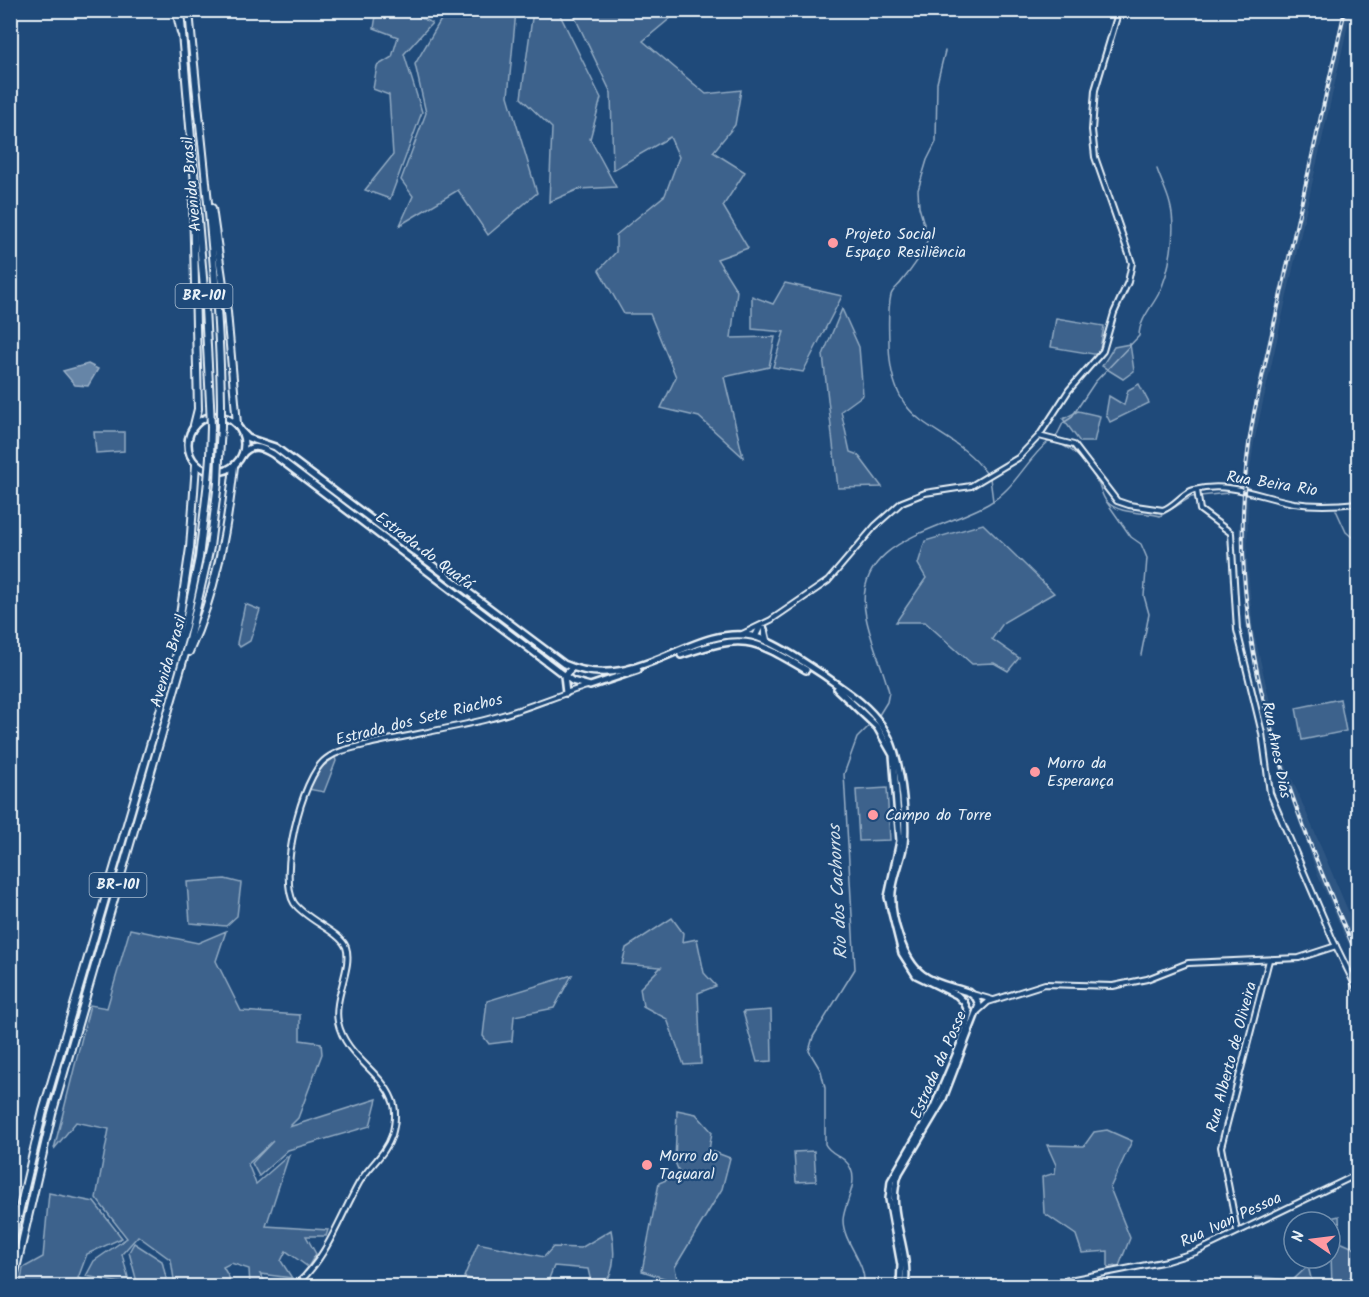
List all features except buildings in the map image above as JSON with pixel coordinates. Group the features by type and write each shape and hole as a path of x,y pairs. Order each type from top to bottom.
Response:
{"highway":[{"name":"Avenida Brasil","path":"10,1251 43,1111 193,594 208,481 210,403 180,10"},
{"name":"Avenida Brasil","path":"12,1287 52,1113 181,672 202,591 218,483 221,402 220,346 190,10"},
{"path":"194,425 198,409 192,216 195,189"},
{"path":"207,190 216,228 227,312 237,424"},
{"path":"171,675 190,548 196,464"},
{"path":"181,672 210,598 229,510 234,466"}],"main road":[{"path":"213,415 230,419 237,424 244,439 242,455 234,466 218,472 202,469 196,464 188,448 188,436 194,425 213,415"},
{"name":"Estrada do Quafá","path":"242,432 248,438 274,447 555,659 572,668"},
{"name":"Estrada do Quafá","path":"242,455 251,447 273,454 564,676 575,683 593,685"},
{"path":"755,637 762,628"},
{"path":"762,628 767,642"},
{"path":"566,693 564,676 567,670 572,668 596,674 617,672 716,638 735,636 755,637 767,642 844,689 893,743 899,762 905,830 892,899 905,948 914,966 922,975 969,993 962,999"},
{"path":"755,637 760,644 837,688 872,719 889,745 896,772 900,841 888,897 902,953 912,972 920,979 962,999 969,1011 978,1011"},
{"name":"Estrada dos Sete Riachos","path":"593,685 718,643 748,641 760,644"},
{"path":"593,685 596,674"},
{"name":"Estrada da Posse","path":"905,1287 905,1259 893,1199 894,1186 898,1173 942,1101 978,1011 978,1002 969,993"},
{"name":"Estrada da Posse","path":"900,1287 901,1265 889,1199 891,1181 939,1097 967,1027 969,1011"}],"street":[{"name":"Avenida Brasil","path":"175,10 183,47"},
{"path":"735,636 762,628 828,581 875,526 902,502 925,493 966,488 1018,458 1039,436 1069,390 1103,351 1114,313 1128,282 1132,263 1127,243 1095,157 1092,130 1095,90 1119,10"},
{"name":"Rua Beira Rio","path":"1039,436 1070,442 1081,452 1110,494 1122,503 1163,510 1197,493 1238,489 1307,504 1359,503"},
{"name":"Rua Anes Dias","path":"1197,493 1200,510 1231,533 1237,630 1262,732 1270,793 1336,946 1359,991"},
{"path":"748,641 755,637"},
{"name":"Estrada dos Sete Riachos","path":"295,1287 321,1257 359,1183 388,1143 395,1116 394,1104 388,1091 352,1051 341,1032 337,1010 347,957 346,947 341,940 304,915 290,895 291,853 306,786 320,764 335,753 415,733 489,719 593,685"},
{"path":"978,1011 985,1003 1045,984 1120,986 1194,962 1306,957 1336,946"},
{"name":"Rua Alberto de Oliveira","path":"1237,1231 1221,1147 1269,960"},
{"path":"969,993 994,1000"},
{"name":"Rua Ivan Pessoa","path":"1038,1287 1167,1261 1197,1252 1359,1174"}],"shaded area":[{"path":"377,10 406,11 432,23 404,54 422,112 390,199 365,190 393,155 389,95 373,89 377,66 392,57 398,37 374,28"},
{"path":"438,11 516,11 508,96 537,193 488,235 458,190 400,225 413,196 401,180 426,113 415,64 442,18"},
{"path":"533,11 558,11 601,98 590,139 616,187 579,189 549,202 552,128 521,98"},
{"path":"572,11 679,11 643,41 706,94 741,90 735,125 713,152 745,172 723,206 748,248 717,259 737,291 731,338 775,337 769,367 724,377 743,457 699,417 661,408 676,377 650,314 624,314 599,270 616,252 616,235 665,195 679,157 670,137 613,170 611,93"},
{"path":"1343,11 1351,11 1254,442 1249,476 1247,557 1253,629 1283,758 1358,934 1358,965 1318,876 1267,731 1245,623 1239,533 1247,443 1256,390"},
{"path":"785,283 842,296 803,372 773,367 784,332 752,329 752,296 773,304"},
{"path":"842,309 859,347 863,395 841,411 850,452 858,455 882,487 838,488 823,355"},
{"path":"1056,318 1104,326 1099,355 1051,347"},
{"path":"1130,344 1134,371 1123,379 1102,366 1114,347"},
{"path":"88,364 98,369 88,386 75,385 63,371"},
{"path":"1139,384 1149,403 1110,422 1106,414 1109,396 1124,405 1128,390"},
{"path":"1078,411 1100,416 1094,442 1080,442 1063,419"},
{"path":"94,432 124,432 124,451 96,453"},
{"path":"983,524 1054,593 1004,622 992,639 1019,658 1008,671 994,663 972,664 925,622 896,622 926,578 918,564 925,541"},
{"path":"245,604 260,610 250,641 240,647 237,643"},
{"path":"1340,699 1346,731 1302,740 1296,708"},
{"path":"335,757 336,761 324,792 308,789 321,768"},
{"name":"Campo do Torre","path":"887,788 890,840 859,841 856,790"},
{"path":"225,879 241,883 237,916 226,926 190,923 187,882"},
{"path":"672,918 683,933 682,942 697,939 704,973 716,986 698,993 701,1064 684,1065 667,1019 643,1006 640,988 661,967 622,964 626,948"},
{"path":"130,929 198,943 226,931 216,961 241,1011 300,1015 300,1040 321,1043 322,1054 298,1118 289,1127 377,1099 370,1126 288,1150 259,1176 252,1163 273,1141 248,1164 256,1184 289,1155 266,1226 328,1230 326,1236 306,1236 316,1254 308,1267 286,1251 281,1261 292,1278 260,1274 268,1286 250,1286 249,1269 231,1263 223,1267 234,1286 175,1286 171,1260 138,1236 122,1254 130,1285 86,1276 94,1261 127,1238 96,1198 109,1129 76,1122 54,1149 90,1005 107,1008"},
{"path":"572,975 554,1008 514,1016 512,1041 489,1044 483,1036 487,1001"},
{"path":"771,1010 772,1061 757,1062 743,1012"},
{"path":"677,1110 696,1114 712,1132 709,1150 730,1158 722,1189 675,1267 678,1286 665,1286 667,1279 642,1271 659,1183 680,1174 675,1162"},
{"path":"1107,1130 1132,1141 1110,1188 1130,1238 1119,1266 1108,1267 1108,1251 1082,1253 1076,1235 1044,1213 1042,1177 1055,1173 1056,1165 1047,1145 1084,1146 1094,1132"},
{"path":"814,1151 816,1181 796,1182 794,1152"},
{"path":"49,1193 94,1202 122,1238 87,1254 78,1278 101,1286 20,1286 23,1268 43,1257"},
{"path":"611,1230 613,1265 606,1280 600,1285 592,1286 588,1269 554,1266 546,1286 494,1286 464,1277 478,1243 544,1257 553,1247 581,1248"},
{"path":"134,1243 162,1261 168,1286 138,1286 129,1252"},
{"path":"1342,1243 1358,1250 1358,1270 1347,1280 1346,1286 1332,1286 1332,1270 1342,1270"},
{"path":"1304,1270 1309,1270 1313,1286 1257,1286 1255,1277 1293,1280"}],"waterway":[{"path":"945,51 937,83 936,142 927,160 918,190 919,207 928,238 917,261 891,295 889,346 892,375 900,396 911,411 924,423 971,456 987,474"},
{"path":"1055,439 1063,423 1071,418 1095,382 1139,336 1143,320 1162,286 1171,251 1173,226 1170,204 1157,169"},
{"name":"Rio dos Cachorros","path":"879,715 887,702 889,692 866,617 865,591 872,571 885,555 903,542 997,498 1006,491 1048,442 1064,446 1078,456 1095,478 1105,500 1112,506 1125,511 1160,516 1191,497 1228,493"},
{"path":"990,478 993,501"},
{"path":"1288,500 1322,503"},
{"path":"1106,501 1131,537 1141,544 1147,558 1144,596 1149,614 1141,655"},
{"path":"1336,510 1346,532 1353,538"},
{"name":"Rio dos Cachorros","path":"864,1286 862,1269 847,1237 843,1220 852,1188 853,1175 849,1165 830,1151 825,1144 825,1088 821,1071 809,1051 813,1037 855,969 844,774 857,738 870,725"}],"railway":[{"path":"1345,10 1254,413 1244,486 1243,557 1249,626 1262,693 1280,759 1303,825 1358,957"}],"place":[{"name":"Projeto Social Espaço Resiliência","path":"833,243"},
{"name":"Morro da Esperança","path":"1035,772"},
{"name":"Campo do Torre","path":"873,815"},
{"name":"Morro do Taquaral","path":"647,1165"}]}
